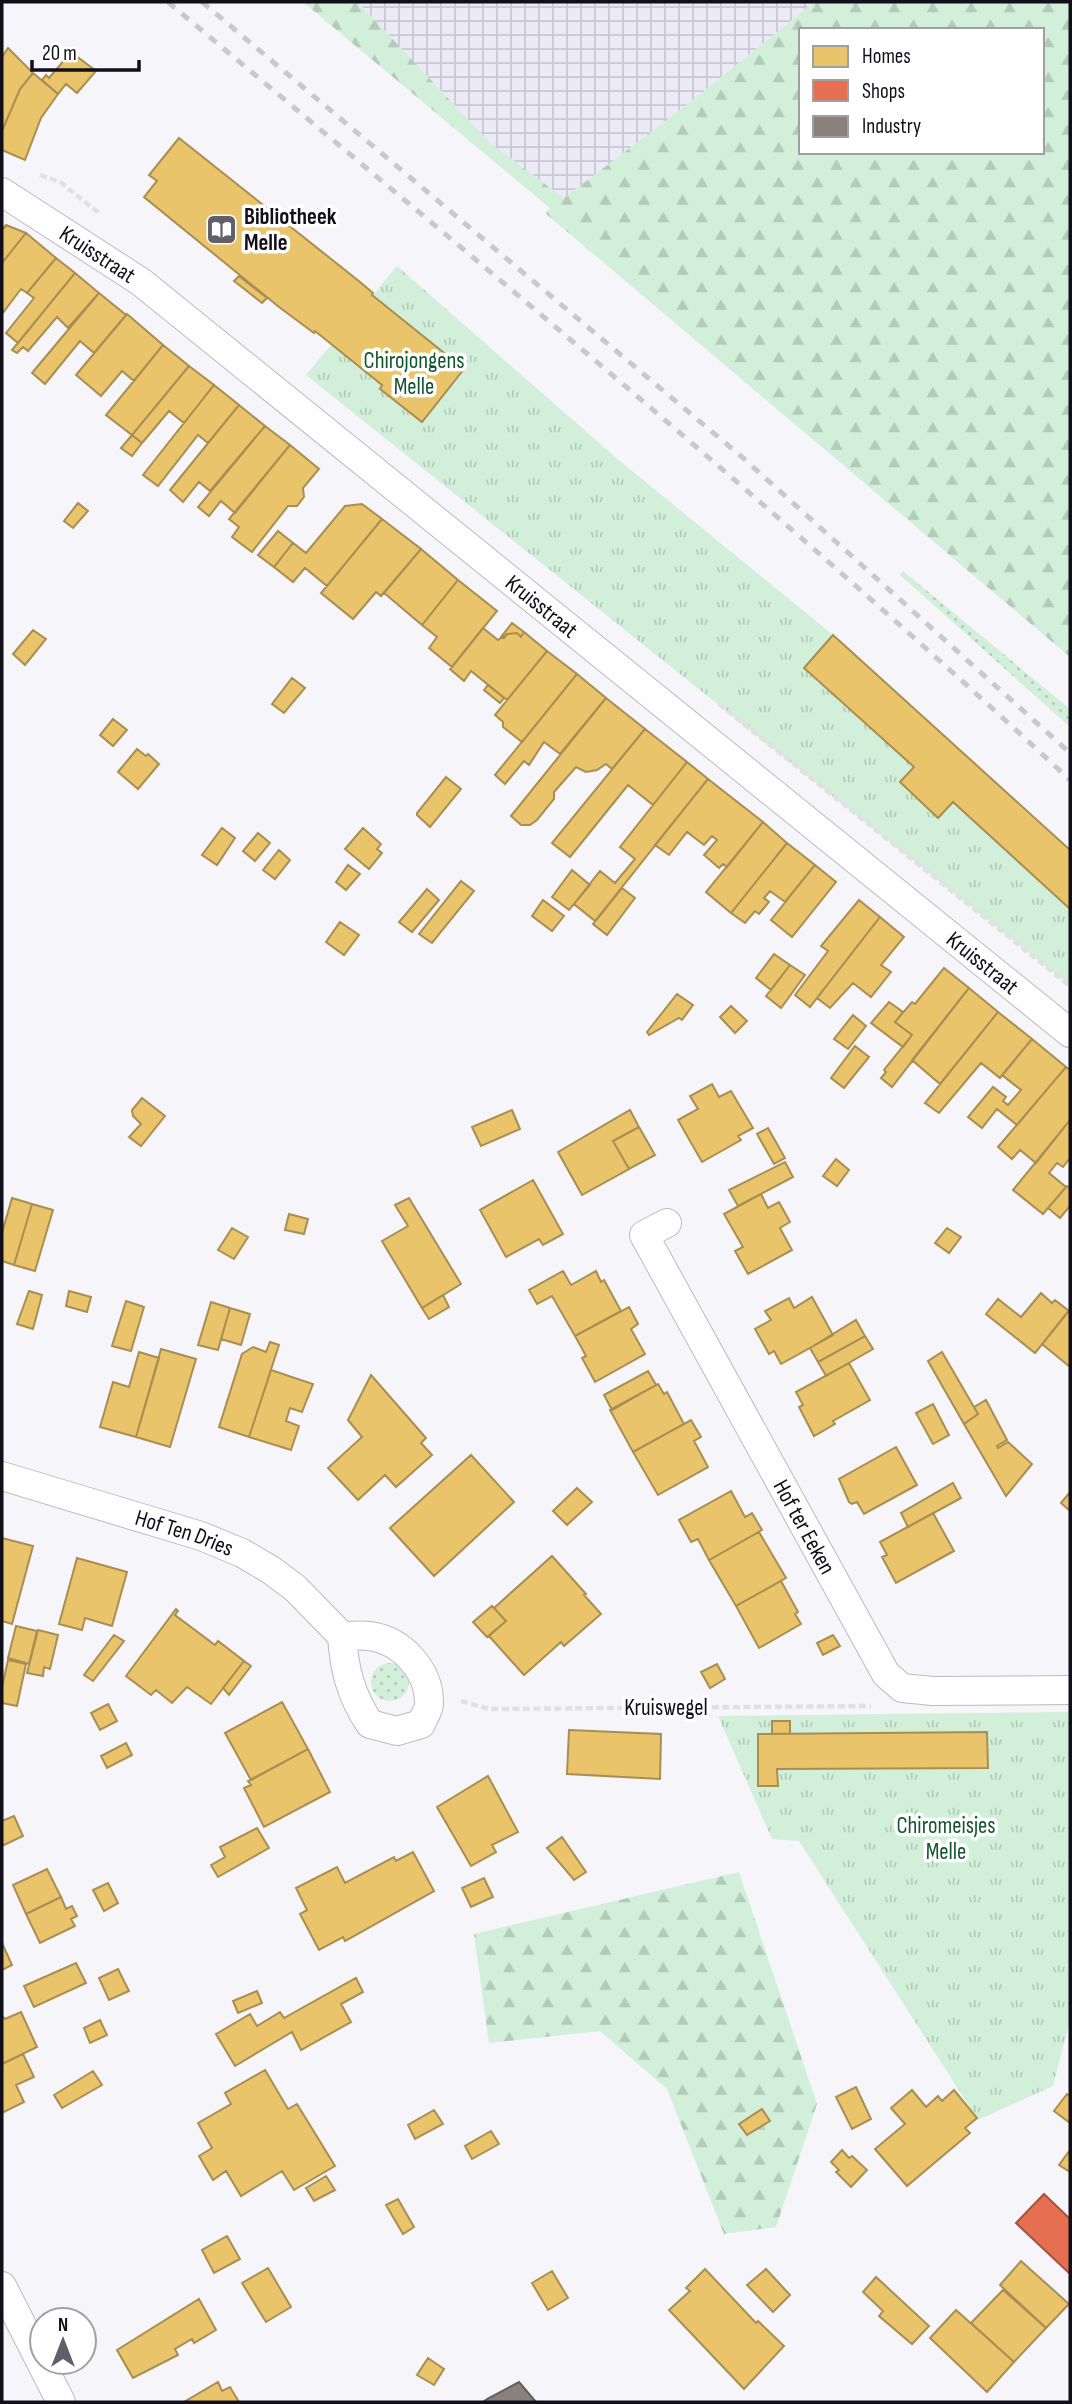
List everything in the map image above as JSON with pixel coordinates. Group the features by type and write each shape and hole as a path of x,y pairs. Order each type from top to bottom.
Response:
{"street":[{"name":"Kruisstraat","path":"2,192 141,282 1070,1033"},
{"name":"Hof ter Eeken","path":"667,1223 644,1235 886,1674 901,1688"},
{"name":"Hof Ten Dries","path":"2,1476 201,1536 242,1553 295,1588 342,1636"},
{"path":"342,1636 370,1636 393,1643 413,1658 424,1680 429,1705 421,1724 397,1731 370,1724 356,1703 343,1657 342,1636"},
{"path":"901,1688 933,1691 1070,1690"},
{"path":"2,2286 61,2402"}],"path":[{"name":"Kruiswegel","path":"426,1692 489,1709 877,1706 901,1688"}],"shaded area":[{"path":"358,2 814,2 698,96 564,198 491,144"}],"green space":[{"path":"303,2 358,2 491,144 564,198 698,96 814,2 1070,2 1070,657 545,213 550,208"},
{"name":"Chirojongens Melle","path":"397,266 621,462 833,635 1070,850 1070,986 306,375"},
{"path":"903,571 1070,709 1070,727 900,575"},
{"path":"390,1663 404,1668 409,1682 404,1696 390,1701 376,1696 371,1682 376,1668"},
{"name":"Chiromeisjes Melle","path":"1070,1712 1070,2020 1053,2086 978,2120 799,1841 772,1839 718,1716"},
{"path":"739,1872 817,2104 776,2227 724,2234 667,2089 600,2031 489,2043 474,1934"}],"building: Homes":[{"path":"8,48 33,73 20,89 2,131 2,57"},
{"path":"71,52 96,71 77,93 66,84 58,94 42,80 46,75 49,78"},
{"path":"33,73 58,94 41,118 25,160 2,150 2,131 20,89"},
{"path":"179,138 360,282 372,295 464,369 422,422 380,389 382,385 315,331 314,333 279,307 144,197 157,181 149,175"},
{"path":"6,225 26,233 2,263 2,226 4,228"},
{"path":"26,233 56,258 27,293 21,289 2,314 2,263"},
{"path":"56,258 75,273 18,343 6,333 34,298 27,293"},
{"path":"75,273 99,293 68,328 57,317 28,351 23,347 17,353 12,350"},
{"path":"239,276 267,298 262,303 234,281"},
{"path":"99,293 126,315 94,353 80,341 45,384 32,373"},
{"path":"127,314 163,345 134,381 122,371 101,396 76,375"},
{"path":"163,345 189,366 132,435 106,415"},
{"path":"189,366 214,385 184,423 169,411 142,443 132,435"},
{"path":"214,385 239,405 208,443 198,435 158,486 143,475"},
{"path":"239,405 265,426 210,491 199,482 183,502 170,490"},
{"path":"265,426 290,445 235,513 221,501 209,516 198,507"},
{"path":"132,435 142,443 132,456 121,448"},
{"path":"290,445 319,469 303,488 304,497 297,506 288,506 252,552 232,537 239,527 229,519"},
{"path":"78,503 88,511 73,528 64,521"},
{"path":"362,504 382,519 327,586 305,568 293,582 274,567 293,543 306,553 345,506"},
{"path":"382,519 421,549 381,596 376,592 353,619 321,593"},
{"path":"278,531 293,543 274,567 258,555"},
{"path":"421,549 458,580 422,625 384,593"},
{"path":"458,580 497,611 452,667 429,648 437,637 422,625"},
{"path":"512,623 524,632 521,637 517,633 501,637"},
{"path":"483,628 498,640 507,634 517,633 521,637 524,632 547,651 507,700 471,671 464,681 450,669"},
{"path":"33,630 46,639 25,665 13,654"},
{"path":"833,635 1070,850 1070,909 953,802 938,818 900,782 914,767 804,668"},
{"path":"547,651 577,674 522,742 503,727 503,722 495,715"},
{"path":"577,674 606,698 560,754 544,742 529,765 524,761 505,784 495,775"},
{"path":"292,678 305,688 284,713 272,704"},
{"path":"488,685 504,698 500,703 484,690"},
{"path":"606,698 645,729 612,769 606,764 597,770 586,772 576,767 554,792 554,799 537,820 530,825 521,825 511,816"},
{"path":"113,719 127,730 113,746 100,735"},
{"path":"645,729 687,762 653,805 628,785 570,857 552,843"},
{"path":"137,749 159,764 138,789 118,772"},
{"path":"687,762 708,779 595,921 574,904 600,871 615,883 635,859 620,847"},
{"path":"446,777 461,789 430,827 417,813"},
{"path":"708,779 763,822 727,867 723,864 719,868 704,855 717,840 712,836 704,845 687,832 669,855 655,845"},
{"path":"763,822 787,843 731,913 706,892"},
{"path":"222,828 235,838 217,865 202,855"},
{"path":"363,828 381,844 377,849 382,853 369,869 345,849"},
{"path":"258,833 270,843 255,861 243,851"},
{"path":"787,843 815,865 785,902 770,891 764,898 769,902 759,914 755,911 745,923 731,913"},
{"path":"279,850 290,860 275,879 263,870"},
{"path":"348,865 360,874 346,890 336,882"},
{"path":"815,865 836,882 792,937 771,920"},
{"path":"572,870 590,885 569,910 552,897"},
{"path":"461,881 474,891 432,943 419,934"},
{"path":"622,888 635,898 607,935 593,924"},
{"path":"427,889 439,900 412,932 399,922"},
{"path":"543,900 564,916 552,931 532,916"},
{"path":"859,900 880,917 810,1007 795,995 828,951 821,946"},
{"path":"880,917 904,937 881,965 891,972 871,997 853,983 830,1008 817,998"},
{"path":"340,922 359,935 344,955 326,942"},
{"path":"774,954 790,965 771,990 756,978"},
{"path":"790,965 805,975 781,1008 766,996"},
{"path":"944,968 969,988 892,1087 881,1078 886,1072 884,1070 912,1035 895,1022 912,1002 915,1004"},
{"path":"969,988 998,1012 940,1084 912,1060"},
{"path":"677,994 693,1005 682,1020 679,1018 649,1035 647,1032"},
{"path":"889,1002 903,1012 895,1022 912,1035 903,1047 871,1023"},
{"path":"731,1006 747,1021 735,1033 720,1017"},
{"path":"998,1012 1032,1039 1000,1078 981,1063 939,1113 925,1103"},
{"path":"853,1015 866,1026 848,1049 834,1039"},
{"path":"1032,1039 1066,1067 1017,1125 997,1109 982,1128 968,1117 993,1087 1006,1097 1003,1101 1008,1105 1021,1090 1002,1075"},
{"path":"855,1046 869,1057 844,1088 831,1078"},
{"path":"1066,1067 1070,1070 1070,1120 1036,1163 1020,1150 1012,1159 998,1147"},
{"path":"712,1084 719,1097 731,1091 753,1128 738,1136 741,1140 702,1162 678,1120 698,1109 690,1096"},
{"path":"142,1098 165,1116 141,1146 129,1137 141,1124 133,1116 132,1110"},
{"path":"512,1110 520,1129 481,1146 472,1127"},
{"path":"630,1110 639,1127 613,1141 629,1169 582,1195 558,1152"},
{"path":"1070,1120 1070,1158 1063,1167 1057,1163 1049,1173 1066,1187 1043,1214 1013,1190"},
{"path":"639,1127 655,1155 629,1169 613,1141"},
{"path":"768,1128 785,1158 774,1164 757,1134"},
{"path":"836,1159 849,1170 837,1186 823,1176"},
{"path":"785,1162 793,1177 738,1206 729,1190"},
{"path":"533,1180 563,1234 543,1245 539,1239 506,1257 480,1210"},
{"path":"1067,1186 1070,1188 1070,1206 1060,1218 1048,1208"},
{"path":"761,1194 768,1208 779,1202 790,1222 780,1228 792,1250 748,1274 735,1251 743,1247 724,1214"},
{"path":"12,1198 32,1204 14,1265 2,1261 2,1233"},
{"path":"409,1198 461,1284 422,1308 382,1241 408,1226 395,1205"},
{"path":"32,1204 53,1210 35,1271 14,1265"},
{"path":"289,1214 308,1219 304,1234 285,1230"},
{"path":"232,1228 248,1237 234,1259 218,1250"},
{"path":"947,1228 961,1237 949,1253 935,1243"},
{"path":"563,1271 571,1285 596,1271 621,1311 575,1336 552,1296 537,1304 529,1290"},
{"path":"29,1291 42,1295 33,1329 17,1324"},
{"path":"69,1291 91,1297 87,1312 66,1306"},
{"path":"1041,1293 1052,1303 1055,1300 1069,1311 1035,1353 986,1314 998,1299 1021,1317"},
{"path":"443,1295 449,1307 429,1319 422,1308"},
{"path":"812,1297 833,1335 781,1364 774,1351 769,1354 755,1329 771,1320 765,1311 789,1298 794,1308"},
{"path":"126,1301 144,1307 131,1351 112,1346"},
{"path":"211,1302 230,1308 218,1350 198,1345"},
{"path":"629,1307 638,1324 631,1329 645,1354 595,1382 582,1358 586,1356 575,1336"},
{"path":"230,1308 250,1314 241,1345 221,1339"},
{"path":"1070,1309 1070,1367 1042,1344"},
{"path":"856,1320 865,1336 818,1362 810,1348"},
{"path":"865,1336 873,1349 826,1376 818,1362"},
{"path":"270,1342 279,1345 249,1437 219,1427 242,1354 253,1347 266,1352"},
{"path":"161,1349 196,1359 170,1447 136,1437"},
{"path":"139,1352 159,1358 136,1437 100,1427 113,1382 129,1387"},
{"path":"942,1352 978,1414 964,1424 928,1361"},
{"path":"849,1363 870,1400 833,1421 835,1424 814,1436 799,1407 803,1405 796,1392"},
{"path":"271,1370 313,1384 302,1412 290,1408 286,1421 299,1426 291,1450 249,1437"},
{"path":"648,1371 656,1385 612,1410 604,1395"},
{"path":"371,1375 426,1438 421,1443 432,1455 396,1487 385,1475 358,1500 328,1468 362,1437 348,1420"},
{"path":"658,1384 664,1394 667,1392 684,1424 633,1452 610,1410"},
{"path":"986,1400 1007,1440 997,1446 998,1448 1008,1442 1032,1464 1006,1496 964,1424 978,1414 974,1407"},
{"path":"933,1404 949,1435 933,1444 916,1413"},
{"path":"691,1420 701,1437 694,1441 708,1467 658,1495 633,1452"},
{"path":"896,1447 917,1485 864,1514 857,1502 849,1502 839,1479"},
{"path":"471,1455 514,1502 434,1576 390,1528"},
{"path":"953,1483 961,1498 908,1527 901,1513"},
{"path":"577,1488 592,1502 567,1525 553,1511"},
{"path":"731,1491 745,1517 752,1513 762,1530 709,1560 698,1539 691,1542 679,1520"},
{"path":"1070,1492 1070,1511 1061,1503"},
{"path":"933,1513 954,1551 896,1583 882,1557 887,1555 880,1542"},
{"path":"759,1532 786,1578 736,1606 709,1560"},
{"path":"2,1538 33,1546 12,1624 2,1621"},
{"path":"552,1556 601,1614 564,1646 561,1642 524,1675 489,1636 506,1621 494,1608"},
{"path":"77,1558 127,1572 112,1626 85,1618 82,1630 59,1624"},
{"path":"781,1581 798,1612 795,1614 801,1624 759,1648 736,1606"},
{"path":"492,1606 506,1621 487,1637 473,1622"},
{"path":"176,1609 178,1611 175,1615 215,1645 218,1641 244,1661 211,1704 187,1687 172,1703 156,1690 151,1695 126,1676"},
{"path":"16,1626 37,1631 29,1664 8,1658"},
{"path":"38,1630 58,1635 50,1669 44,1667 43,1676 27,1673"},
{"path":"114,1635 124,1641 93,1681 84,1675"},
{"path":"833,1635 840,1646 823,1655 817,1643"},
{"path":"8,1660 26,1664 17,1706 2,1703 2,1687"},
{"path":"244,1661 251,1666 229,1695 223,1688"},
{"path":"717,1664 725,1679 710,1688 701,1672"},
{"path":"282,1702 308,1749 251,1780 225,1733"},
{"path":"108,1704 117,1721 100,1730 91,1713"},
{"path":"772,1721 790,1721 790,1734 772,1734"},
{"path":"569,1730 661,1734 660,1779 567,1774"},
{"path":"987,1732 988,1768 777,1769 778,1786 758,1786 758,1734"},
{"path":"126,1743 132,1755 107,1768 101,1756"},
{"path":"308,1749 330,1792 264,1827 244,1788 251,1785 248,1781"},
{"path":"488,1776 518,1832 492,1845 496,1852 471,1866 437,1807"},
{"path":"14,1816 23,1836 2,1846 2,1821"},
{"path":"257,1828 269,1848 218,1877 211,1865 225,1857 220,1847"},
{"path":"562,1837 586,1872 574,1880 547,1848"},
{"path":"413,1852 434,1891 345,1941 343,1937 319,1950 300,1914 307,1910 296,1888 337,1867 345,1883 394,1857 396,1861"},
{"path":"47,1869 61,1897 26,1914 13,1885"},
{"path":"484,1878 493,1897 471,1907 462,1888"},
{"path":"108,1883 118,1903 104,1911 93,1890"},
{"path":"61,1897 66,1909 72,1906 77,1916 71,1919 75,1926 40,1943 26,1914"},
{"path":"2,1943 12,1965 2,1970"},
{"path":"76,1963 86,1983 34,2007 24,1986"},
{"path":"118,1969 129,1991 109,2000 99,1978"},
{"path":"356,1978 363,1992 341,2004 351,2022 301,2050 292,2032 235,2066 216,2034 250,2014 257,2026 280,2012 284,2018"},
{"path":"257,1991 262,2003 238,2013 233,2001"},
{"path":"21,2012 37,2047 2,2064 2,2016 5,2019"},
{"path":"100,2020 107,2035 90,2043 84,2028"},
{"path":"23,2054 34,2077 16,2085 24,2102 2,2113 2,2064"},
{"path":"265,2070 288,2109 297,2104 335,2166 294,2190 282,2171 241,2196 226,2171 213,2180 199,2156 212,2148 198,2123 231,2104 225,2093"},
{"path":"93,2071 102,2085 62,2108 54,2095"},
{"path":"856,2087 871,2119 852,2129 836,2097"},
{"path":"912,2090 926,2107 938,2096 942,2101 954,2090 977,2118 965,2128 970,2133 907,2186 875,2149 905,2124 891,2108"},
{"path":"1067,2094 1070,2096 1070,2123 1054,2111"},
{"path":"762,2109 770,2121 747,2135 739,2124"},
{"path":"434,2110 443,2124 415,2139 408,2125"},
{"path":"491,2131 499,2144 472,2159 465,2146"},
{"path":"842,2150 867,2170 851,2187 836,2172 839,2170 831,2162"},
{"path":"1070,2150 1070,2172 1059,2165"},
{"path":"326,2176 335,2190 314,2201 306,2188"},
{"path":"398,2199 414,2227 403,2234 386,2205"},
{"path":"227,2236 240,2259 214,2273 202,2250"},
{"path":"1021,2261 1069,2304 1046,2328 1000,2285"},
{"path":"268,2268 291,2307 266,2322 242,2283"},
{"path":"705,2269 756,2323 758,2321 784,2346 744,2389 669,2310 690,2291 686,2288"},
{"path":"766,2269 790,2295 773,2312 747,2285"},
{"path":"552,2271 568,2298 548,2310 532,2283"},
{"path":"876,2277 929,2326 912,2344 879,2316 883,2311 863,2292"},
{"path":"1003,2290 1046,2328 1014,2362 971,2323"},
{"path":"199,2299 216,2330 194,2343 192,2339 175,2349 178,2355 133,2378 117,2350"},
{"path":"956,2310 1014,2362 987,2392 930,2338"},
{"path":"428,2358 444,2369 434,2385 417,2375"},
{"path":"218,2382 222,2391 230,2387 239,2402 184,2402"}],"building: Shops":[{"path":"1044,2194 1070,2219 1070,2274 1016,2223"}],"building: Industry":[{"path":"519,2382 536,2402 483,2402 487,2399"}],"railway":[{"path":"168,2 737,482 1070,780"},
{"path":"202,2 742,457 1070,753"}],"place":[{"name":"Bibliotheek Melle","path":"221,229"}]}
